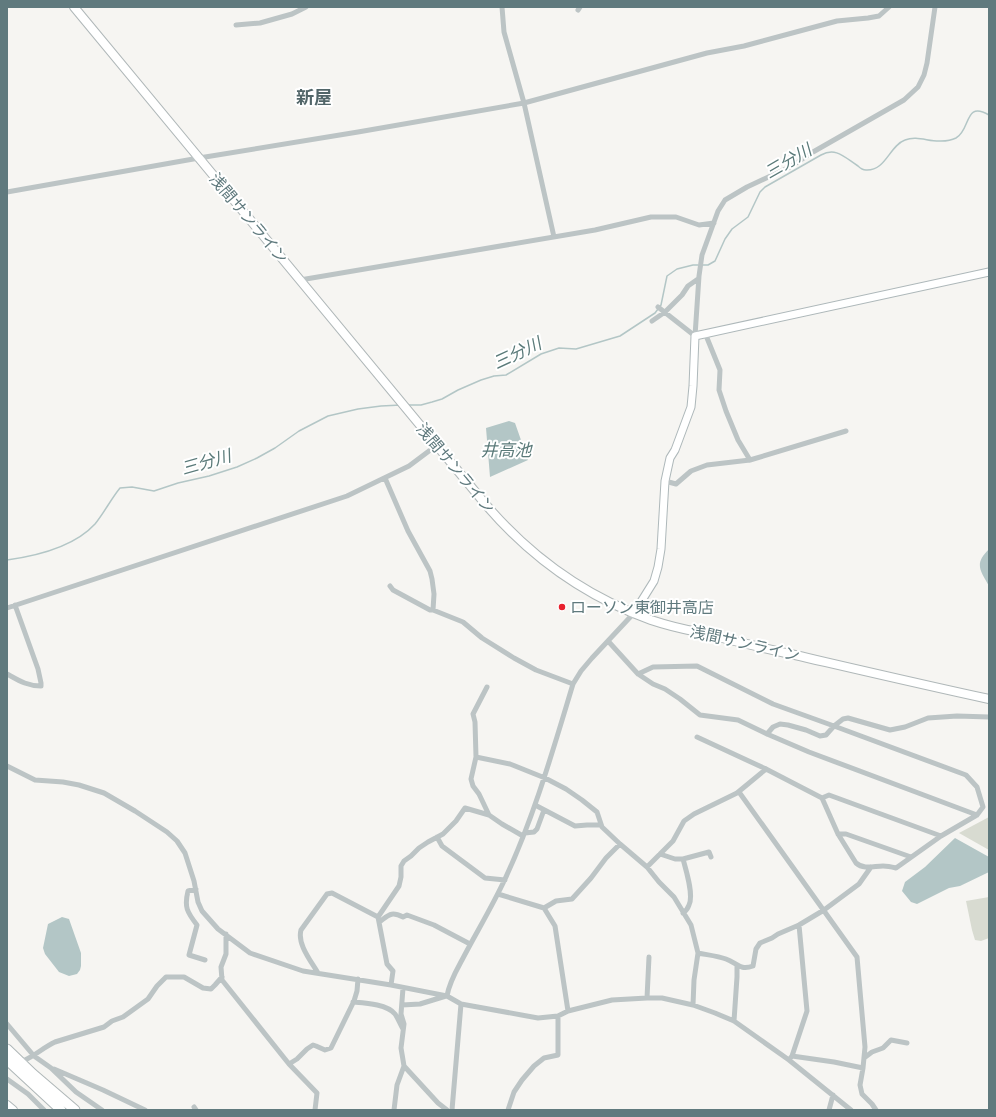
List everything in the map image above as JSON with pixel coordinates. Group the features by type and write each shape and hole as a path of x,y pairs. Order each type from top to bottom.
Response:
{"highway":[{"path":"7,1049 33,1074 75,1110"},
{"path":"7,1060 61,1110"}],"main road":[{"name":"浅間サンライン","path":"74,7 495,515 530,550 571,580 602,598 634,613 660,622 989,700"},
{"path":"7,1105 13,1110"}],"street":[{"path":"236,25 260,23 292,14 306,7"},
{"path":"502,7 504,32 524,103 554,237"},
{"path":"7,192 524,103 706,53 744,46 837,21 879,16 889,7"},
{"path":"447,996 448,990 470,944 505,880 524,834 545,778 573,684 581,671 592,658 634,613 654,582 661,549 665,481 670,458 675,450 691,407 698,279 702,255 718,211 726,200 732,195 790,167 813,152 904,100 918,87 924,75 935,7"},
{"path":"300,280 595,230 651,217 676,217 699,225 714,223"},
{"path":"658,306 695,336 989,272"},
{"path":"652,320 665,312 682,295 688,286 698,279"},
{"path":"705,334 720,370 719,390 726,411 738,440 750,460"},
{"path":"665,481 676,484 691,471 707,465 750,460 846,431"},
{"path":"7,608 346,496 409,466 437,445"},
{"path":"385,478 408,531 430,571 434,594 433,610"},
{"path":"390,586 407,598 430,610 463,622 482,638 536,670 573,684"},
{"path":"7,674 25,684 32,686 40,686 41,683 38,669 15,605"},
{"path":"608,641 638,674 653,684 665,689 700,715 738,720 809,752 977,815"},
{"path":"638,674 653,667 697,666 773,704 966,775 977,787 983,806 977,815 941,836 896,868 882,866 860,866 856,863 838,834 822,798 766,769 698,737"},
{"path":"487,687 473,714 475,722 476,757 471,779 473,786 479,794 489,815"},
{"path":"767,734 773,727 780,724 806,730 820,736 826,735 843,719 848,718 890,730 905,727 928,718 957,716 989,717"},
{"path":"476,757 510,764 545,778 566,789 582,800 598,812 602,828 647,867 674,897 691,925 698,953 694,980 693,1005"},
{"path":"7,766 35,780 79,785 104,793 167,832 177,841 185,853 189,862 198,902 202,910 210,920 250,953 303,971 391,985 447,996 461,1004 538,1018 558,1016 568,1011 612,1000 662,998 693,1005 734,1021 790,1058 851,1110"},
{"path":"647,867 673,841 684,821 694,814 739,792 766,769"},
{"path":"739,792 857,957 865,1047 860,1085 862,1094 876,1110"},
{"path":"822,798 829,795 941,836"},
{"path":"535,805 575,826 601,825"},
{"path":"391,985 393,971 387,964 379,920 399,886 401,866 404,861 419,848 443,834 456,821 465,808 489,815 524,834 534,832 537,829 544,810"},
{"path":"838,834 846,834 911,857"},
{"path":"437,837 442,846 485,878 505,880"},
{"path":"544,908 556,901 572,899 591,878 606,858 620,844"},
{"path":"660,854 675,859 709,852 711,857"},
{"path":"683,858 688,875 690,901 689,907 684,913"},
{"path":"698,953 726,959 737,966 747,968 753,966 756,949 760,943 799,925 824,910 859,884 871,867"},
{"path":"196,889 188,891 186,901 188,912 197,925 189,955 204,960"},
{"path":"318,973 301,944 300,934 301,930 327,894 332,893 379,920"},
{"path":"498,894 544,908 555,926 568,1011"},
{"path":"379,920 391,914 396,914 403,917 407,915 434,925 470,944"},
{"path":"790,1058 807,1011 799,925"},
{"path":"226,934 226,954 221,967 222,980 289,1064 317,1093 315,1110"},
{"path":"647,998 649,958"},
{"path":"734,1021 737,966"},
{"path":"25,1060 42,1051 48,1045 104,1026 130,1013 148,999 157,986 166,977 184,977 203,988 211,989 216,986 222,978"},
{"path":"289,1064 313,1046 325,1050 331,1048 353,1002 357,990 358,980"},
{"path":"394,1110 397,1085 404,1066 401,1048 404,1024 401,1014 403,988"},
{"path":"402,1005 420,1004 447,996"},
{"path":"353,1002 366,1003 387,1008 395,1014 403,1029"},
{"path":"452,1110 461,1004"},
{"path":"508,1110 514,1092 534,1066 544,1058 558,1055 558,1016"},
{"path":"7,1024 34,1056 51,1068 76,1092 102,1110"},
{"path":"864,1058 872,1052 883,1048 891,1040 908,1043"},
{"path":"790,1058 834,1062 863,1068"},
{"path":"404,1066 438,1103 447,1110"},
{"path":"51,1068 145,1110"},
{"path":"7,1079 28,1094 44,1110"},
{"path":"828,1110 833,1095"}],"shaded area":[{"path":"989,817 989,850 959,833"},
{"path":"989,897 989,938 981,941 975,940 966,901"}],"water":[{"name":"井高池","path":"509,421 515,423 528,460 490,477 486,428"},
{"path":"989,549 989,586 981,571 980,563 984,554"},
{"path":"955,838 989,857 989,872 960,886 949,888 917,904 911,902 902,891 905,882 925,867"},
{"path":"62,917 69,919 81,953 80,970 77,974 69,976 59,972 45,954 43,948 48,924"}],"waterway":[{"name":"三分川","path":"702,265 708,265 715,261 725,239 732,229 748,217 760,192 765,187 821,155 831,152 840,154 862,169 873,169 883,163 895,147 905,140 918,138 945,141 953,139 961,134 969,118 975,111 981,111 989,115"},
{"name":"三分川","path":"408,405 421,405 442,399 481,380 494,376 506,375 541,354 559,348 576,349 620,336 655,313 661,305 667,276 677,269 698,265"},
{"name":"三分川","path":"7,560 42,553 76,539 95,524 120,488 132,487 154,491 178,483 209,476 237,467 257,458 275,448 299,431 328,416 358,409 401,405"}],"place":[{"name":"ローソン東御井高店","path":"562,607"}],"district":[{"name":"新屋","path":"314,98"}]}
